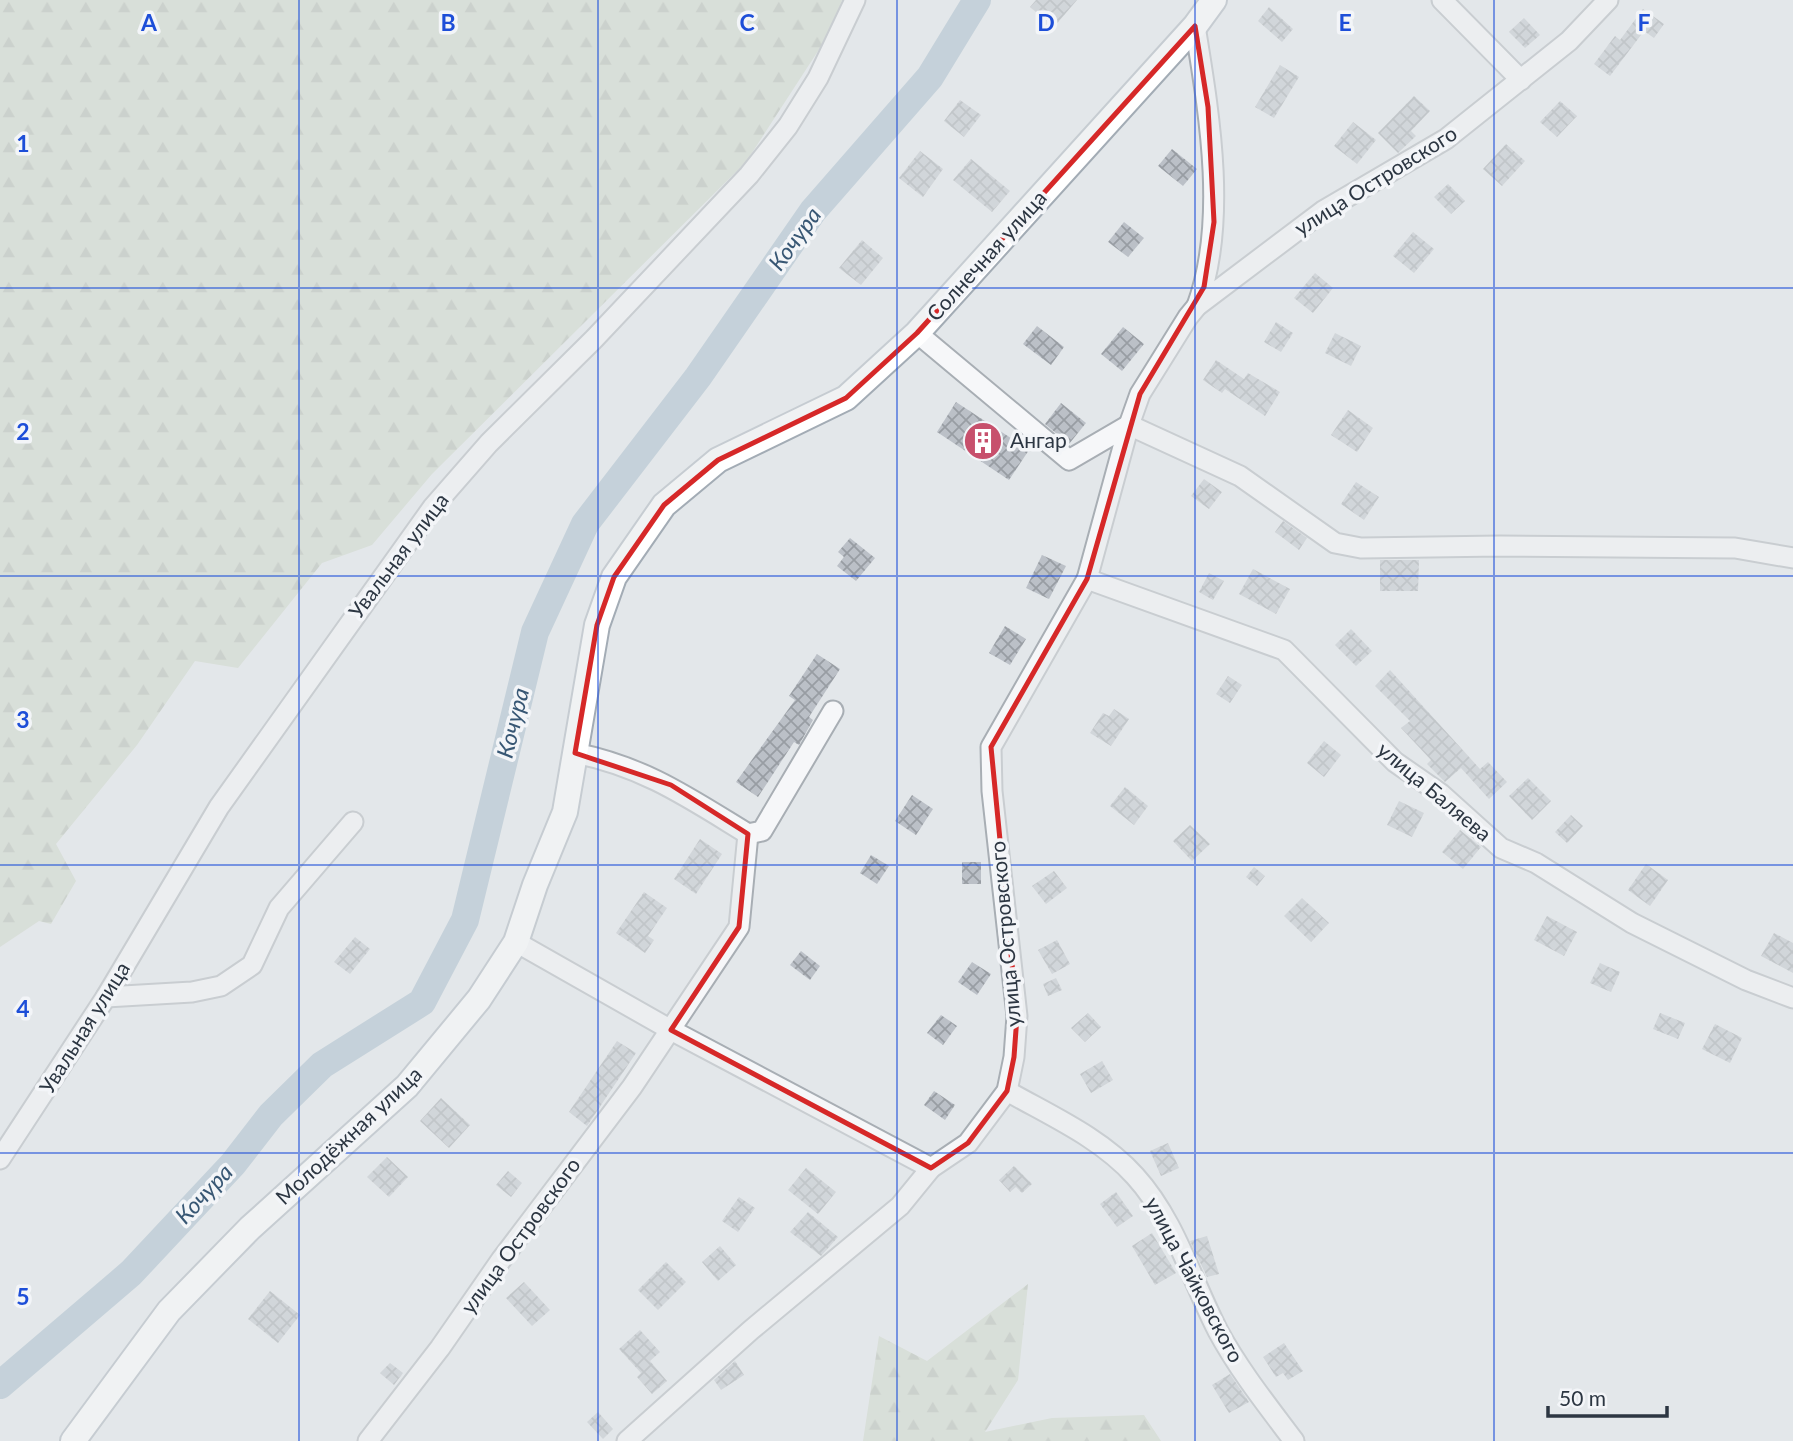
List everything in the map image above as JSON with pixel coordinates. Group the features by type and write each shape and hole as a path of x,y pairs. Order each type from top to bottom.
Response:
{"main road":[{"name":"Солнечная улица","path":"718,460 846,398 917,333 1195,26 1214,0"},
{"name":"Молодёжная улица","path":"73,1441 169,1311 250,1228 407,1086 479,999 516,942 535,885 565,812 597,625 614,577 664,505 718,460"}],"street":[{"name":"Увальная улица","path":"0,1159 106,998 219,807 433,507 489,443 594,340 749,175 788,125 818,78 855,0"},
{"path":"1442,0 1521,80"},
{"name":"улица Островского","path":"1197,306 1323,211 1446,139 1569,41 1608,0"},
{"name":"улица Островского","path":"626,1441 751,1329 900,1206 931,1168 968,1143 1007,1091 1014,1057 1017,1016 992,791 991,747 1087,579 1140,394 1197,306 1204,287 1214,222 1208,107 1195,26"},
{"path":"917,333 1069,460 1129,425 1240,476 1335,543 1361,548 1735,548 1793,558"},
{"name":"улица Баляева","path":"1087,579 1284,650 1395,762 1441,794 1501,848 1536,863 1632,923 1746,980 1793,998"},
{"path":"575,753 627,767 671,785 748,834 762,831 833,711"},
{"path":"106,998 192,992 221,986 252,965 279,908 353,822"},
{"name":"улица Островского","path":"368,1441 440,1349 500,1260 632,1087 738,927 748,834"},
{"path":"516,942 671,1030 931,1168"},
{"name":"улица Чайковского","path":"1007,1091 1105,1147 1142,1184 1171,1228 1219,1333 1241,1369 1294,1441"}],"highlighted area":[{"path":"1195,26 1208,107 1214,222 1204,287 1140,394 1087,579 991,747 1017,1016 1014,1057 1007,1091 968,1143 931,1168 671,1030 739,927 748,834 671,785 575,753 597,625 614,577 664,505 718,460 846,398 917,333"}],"green space":[{"path":"0,0 842,0 831,31 746,162 432,474 372,545 322,563 238,668 195,661 137,745 56,844 76,881 51,924 39,921 0,947"},
{"path":"1028,1284 1018,1380 985,1432 1052,1418 1144,1415 1161,1441 863,1441 879,1336 927,1361"}],"building":[{"path":"1036,0 1077,0 1054,27 1030,7"},
{"path":"1269,7 1293,29 1282,42 1258,21"},
{"path":"1643,9 1664,24 1654,38 1644,31 1610,76 1594,64 1615,36 1620,40"},
{"path":"1524,18 1540,35 1525,48 1509,32"},
{"path":"1280,65 1299,77 1274,118 1255,107"},
{"path":"1414,96 1430,111 1411,131 1416,136 1398,153 1378,133"},
{"path":"960,100 981,115 964,137 944,121"},
{"path":"1560,101 1577,116 1557,137 1540,122"},
{"path":"1353,122 1376,140 1357,164 1334,146"},
{"path":"1506,144 1525,161 1502,186 1483,169"},
{"path":"1172,149 1197,169 1183,186 1158,166"},
{"path":"920,151 943,169 923,197 899,178"},
{"path":"971,159 1010,191 992,212 953,180"},
{"path":"1448,184 1465,201 1451,214 1434,197"},
{"path":"1124,222 1144,238 1128,257 1108,242"},
{"path":"1413,232 1434,249 1414,273 1393,256"},
{"path":"862,240 883,258 861,285 839,268"},
{"path":"1315,273 1333,288 1313,313 1294,298"},
{"path":"1276,322 1293,333 1281,352 1264,342"},
{"path":"1037,326 1064,347 1051,365 1023,344"},
{"path":"1123,327 1144,344 1122,371 1101,354"},
{"path":"1335,333 1361,346 1351,366 1325,353"},
{"path":"1216,360 1244,379 1248,373 1280,392 1265,416 1225,389 1222,393 1203,380"},
{"name":"Ангар","path":"956,402 1029,450 1009,480 937,432"},
{"path":"1061,403 1086,423 1069,444 1045,424"},
{"path":"1348,410 1373,428 1357,452 1331,435"},
{"path":"1204,479 1222,492 1209,509 1191,496"},
{"path":"1356,482 1379,497 1364,520 1341,504"},
{"path":"1283,521 1307,538 1299,550 1275,532"},
{"path":"850,538 875,558 856,581 837,566 844,557 838,552"},
{"path":"1042,555 1066,566 1049,599 1026,588"},
{"path":"1380,560 1419,560 1418,591 1380,591"},
{"path":"1253,569 1290,589 1276,614 1239,594"},
{"path":"1209,573 1224,581 1213,600 1199,592"},
{"path":"1005,626 1026,639 1010,665 989,653"},
{"path":"1351,629 1372,651 1356,666 1335,645"},
{"path":"817,654 840,669 809,717 813,720 799,745 794,742 758,797 736,782 795,700 789,696"},
{"path":"1390,670 1480,769 1488,762 1507,782 1489,799 1461,768 1445,782 1427,764 1431,760 1401,728 1410,721 1375,686"},
{"path":"1228,676 1242,685 1230,703 1216,694"},
{"path":"1114,709 1129,719 1111,746 1090,733 1103,713 1109,716"},
{"path":"1324,741 1341,755 1324,777 1307,763"},
{"path":"1528,778 1551,801 1532,820 1509,796"},
{"path":"1125,787 1148,806 1134,825 1110,806"},
{"path":"912,795 933,809 916,835 895,821"},
{"path":"1399,801 1424,813 1412,837 1387,825"},
{"path":"1571,815 1583,826 1567,843 1555,832"},
{"path":"1190,825 1210,844 1192,861 1173,841"},
{"path":"1460,830 1481,847 1463,869 1442,852"},
{"path":"700,839 722,854 696,894 674,879"},
{"path":"871,855 889,866 877,884 860,873"},
{"path":"962,862 981,862 981,884 962,884"},
{"path":"1646,864 1668,880 1650,906 1628,890"},
{"path":"1254,867 1265,876 1257,886 1246,877"},
{"path":"1054,871 1067,888 1046,904 1032,886"},
{"path":"644,892 667,908 648,936 654,940 645,953 616,933"},
{"path":"1302,898 1329,923 1311,942 1284,916"},
{"path":"1547,916 1577,932 1564,956 1534,940"},
{"path":"1774,933 1793,943 1793,973 1761,956"},
{"path":"355,937 370,949 350,974 334,962"},
{"path":"1057,940 1070,964 1052,974 1038,950"},
{"path":"801,951 820,966 810,980 790,965"},
{"path":"972,962 991,974 977,995 958,982"},
{"path":"1600,963 1620,972 1611,992 1590,983"},
{"path":"1056,978 1062,990 1048,996 1043,984"},
{"path":"1088,1013 1101,1027 1085,1042 1071,1028"},
{"path":"1660,1013 1685,1023 1678,1039 1653,1029"},
{"path":"941,1015 957,1026 943,1045 927,1033"},
{"path":"1715,1024 1742,1038 1730,1063 1702,1049"},
{"path":"617,1041 636,1053 587,1126 569,1112"},
{"path":"1102,1061 1113,1080 1091,1093 1080,1074"},
{"path":"934,1091 955,1105 945,1120 924,1105"},
{"path":"441,1098 470,1125 449,1148 420,1121"},
{"path":"1168,1143 1179,1168 1161,1176 1150,1151"},
{"path":"387,1157 408,1177 389,1197 367,1177"},
{"path":"1014,1166 1032,1184 1022,1193 1016,1187 1010,1192 999,1180"},
{"path":"806,1168 836,1192 818,1214 788,1190"},
{"path":"508,1171 522,1183 511,1197 496,1185"},
{"path":"1116,1192 1133,1216 1117,1227 1100,1204"},
{"path":"739,1197 755,1208 738,1232 722,1221"},
{"path":"808,1212 838,1237 821,1256 790,1232"},
{"path":"1152,1233 1176,1273 1155,1285 1132,1246"},
{"path":"1207,1236 1219,1274 1207,1277 1190,1241"},
{"path":"720,1246 736,1265 718,1281 702,1262"},
{"path":"666,1262 686,1282 658,1310 638,1290"},
{"path":"524,1282 550,1310 532,1326 506,1298"},
{"path":"270,1291 300,1315 278,1343 248,1319"},
{"path":"640,1330 660,1352 650,1361 667,1381 652,1394 637,1377 641,1373 619,1349"},
{"path":"1284,1343 1303,1371 1288,1380 1283,1373 1276,1377 1263,1357"},
{"path":"735,1361 744,1375 721,1390 714,1380"},
{"path":"390,1363 403,1373 394,1385 380,1373"},
{"path":"1230,1374 1249,1402 1229,1413 1212,1385"},
{"path":"598,1412 613,1429 603,1439 587,1422"}],"waterway":[{"name":"Кочура","path":"0,1385 131,1273 233,1164 271,1115 322,1065 422,1002 465,920 535,632 585,524 698,377 813,211 930,77 977,0"}],"place":[{"name":"Ангар","path":"983,441"}]}
